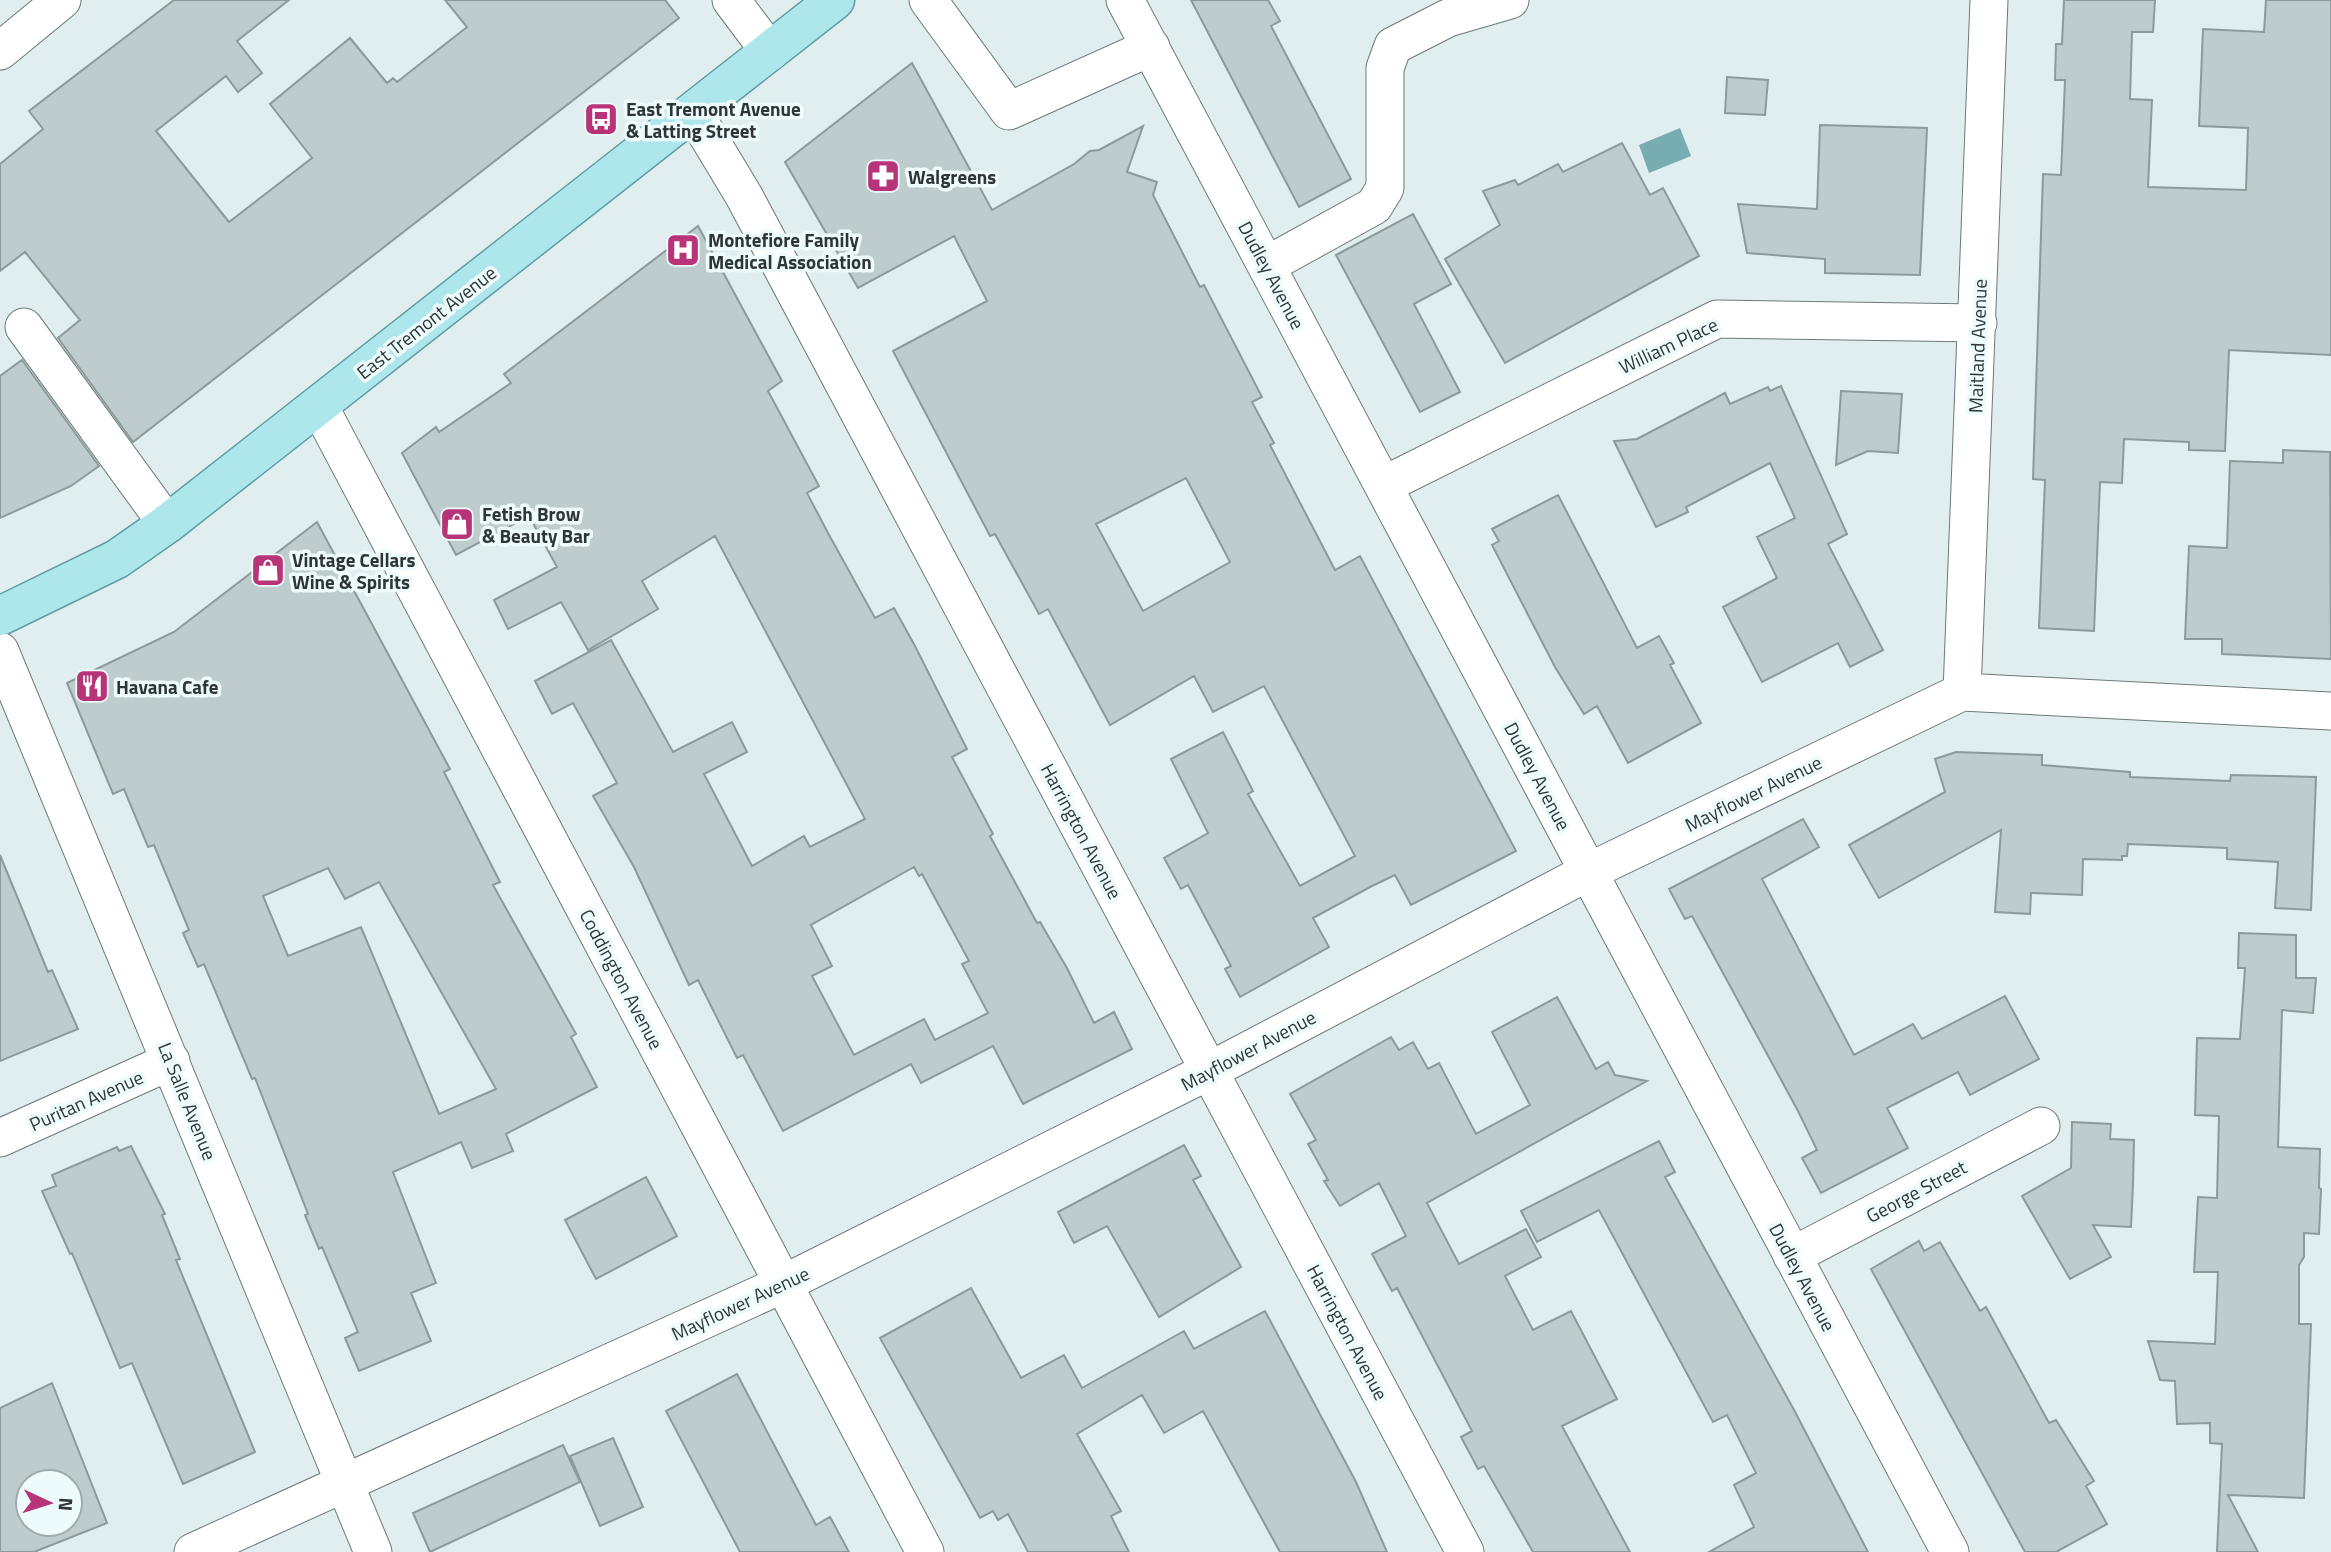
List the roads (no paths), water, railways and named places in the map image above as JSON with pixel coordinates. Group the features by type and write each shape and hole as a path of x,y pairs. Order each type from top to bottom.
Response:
{"main road":[{"name":"East Tremont Avenue","path":"0,616 117,559 167,524 835,0"}],"street":[{"path":"0,51 62,0"},
{"path":"731,0 771,52"},
{"path":"928,0 1009,111 1151,47"},
{"name":"Dudley Avenue","path":"1125,0 1950,1552"},
{"path":"1267,265 1374,206 1385,188 1385,68 1393,46 1448,19 1510,0"},
{"name":"Maitland Avenue","path":"1962,692 1989,0"},
{"name":"Harrington Avenue","path":"694,113 751,208 1465,1552"},
{"name":"William Place","path":"1384,485 1717,319 1978,323"},
{"path":"24,327 167,524"},
{"name":"Coddington Avenue","path":"319,406 926,1552"},
{"name":"La Salle Avenue","path":"0,651 373,1552"},
{"name":"Mayflower Avenue","path":"193,1552 783,1284 1209,1071 1588,872 1962,692 2331,710"},
{"name":"Puritan Avenue","path":"0,1138 171,1061"},
{"name":"George Street","path":"1792,1256 2040,1126"}],"water":[{"path":"1680,128 1691,156 1649,173 1639,145"}],"place":[{"name":"East Tremont Avenue & Latting Street","path":"601,119"},
{"name":"Walgreens","path":"883,176"},
{"name":"Montefiore Family Medical Association","path":"683,250"},
{"name":"Fetish Brow & Beauty Bar","path":"457,524"},
{"name":"Vintage Cellars Wine & Spirits","path":"268,570"},
{"name":"Havana Cafe","path":"92,686"}]}
